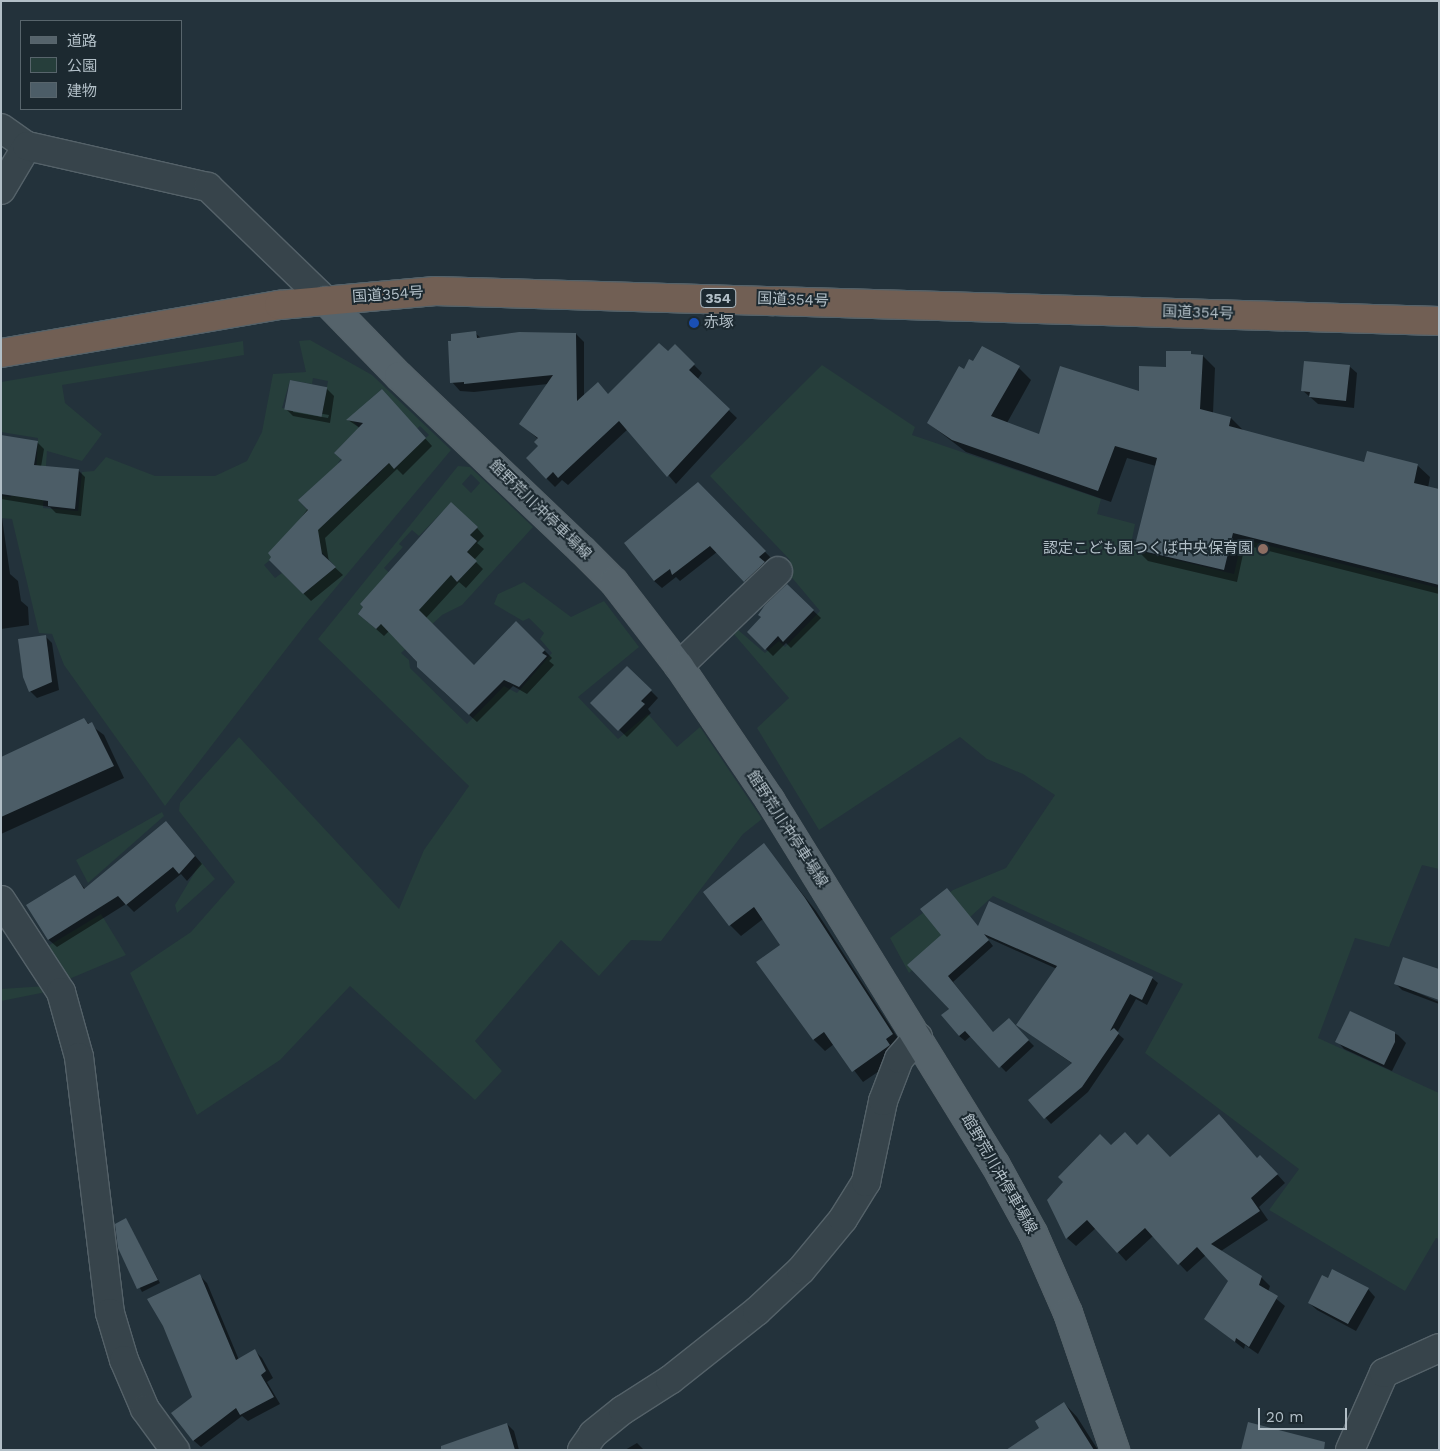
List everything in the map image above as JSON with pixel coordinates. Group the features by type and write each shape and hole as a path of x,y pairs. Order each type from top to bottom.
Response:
{"highway":[{"name":"国道354号","path":"1,352 325,300 435,291 540,292 1439,320"}],"main road":[{"name":"館野荒川沖停車場線","path":"325,300 399,376 601,569 680,666 770,800 918,1037 1033,1233 1094,1380 1115,1450"}],"street":[{"path":"1,128 27,146 208,187 325,300"},
{"path":"1,190 27,146"},
{"path":"680,666 778,571"},
{"path":"1,900 61,992 79,1057 110,1313 124,1360 145,1409 175,1450"},
{"path":"582,1450 593,1434 608,1422 670,1380 758,1311 801,1270 843,1219 866,1182 884,1101 899,1059 918,1037"},
{"path":"1350,1450 1384,1373 1439,1348"}],"green space":[{"path":"310,340 372,375 451,450 307,622 165,806 64,665 52,634 39,633 12,519 1,518 1,496 11,497 13,485 35,489 38,438 1,432 1,382 243,341 244,355 62,385 65,403 102,434 82,461 47,451 43,508 78,511 82,472 94,471 106,457 155,476 215,476 247,461 262,432 273,374 306,372 299,341","holes":["313,378 328,381 322,415 282,408 290,380 312,384","382,389 391,399 374,406 369,400","367,407 409,452 395,469 389,463 367,486 338,463 341,459 334,453 359,428 353,421","420,426 429,435 419,444 410,435","325,476 349,501 322,526 298,500","303,533 336,567 303,594 282,573 275,578 264,565"]},
{"path":"822,365 915,427 912,435 1101,499 1097,514 1135,524 1130,549 1234,574 1242,539 1439,588 1439,869 1422,865 1389,947 1355,938 1318,1038 1439,1093 1439,1239 1436,1238 1405,1291 1269,1210 1299,1169 1145,1053 1183,984 993,896 909,973 890,938 953,890 1006,868 1055,795 1023,774 987,759 960,737 819,830 757,728 789,698 733,633 737,629 765,653 779,641 785,647 820,611 783,567 790,560 710,476"},
{"path":"458,466 470,467 533,527 462,605 442,615 401,653 409,660 410,668 467,724 504,686 517,693 552,653 540,639 544,633 529,618 523,621 494,604 498,594 524,582 571,617 604,601 639,647 578,697 618,739 648,714 677,747 700,727 762,819 743,834 661,941 631,940 599,976 561,940 475,1041 502,1071 475,1100 350,986 280,1060 197,1115 130,973 191,932 235,882 179,811 180,803 239,737 399,909 424,850 469,786 318,639","holes":["471,474 480,483 471,493 462,484","443,511 452,519 478,527 470,535 477,541 467,552 476,561 457,582 451,575 424,604 384,568 403,547 399,544 412,530 419,536","405,597 376,629 358,614 363,607 360,604"]},
{"path":"162,812 164,816 88,883 76,860"},
{"path":"201,862 215,879 177,913 175,905"},
{"path":"101,914 126,955 69,979 48,946"},
{"path":"46,986 46,992 1,1001 1,989"}],"building":[{"path":"476,331 477,338 519,332 576,333 577,401 598,382 608,394 659,343 668,351 675,344 695,364 689,370 730,409 667,477 619,421 558,478 553,472 546,479 526,458 538,446 534,442 538,438 519,424 553,375 464,384 464,382 450,383 448,341 451,341 451,334"},
{"path":"982,346 1020,366 991,416 1039,434 1060,366 1139,391 1139,366 1166,367 1166,351 1191,351 1191,354 1203,355 1200,409 1231,417 1229,426 1364,462 1367,451 1418,464 1414,483 1439,489 1439,585 1233,533 1224,570 1134,549 1157,458 1115,446 1098,491 952,440 927,423 959,366 964,369 969,359 973,361"},
{"path":"1304,361 1350,365 1346,401 1309,397 1310,392 1301,391"},
{"path":"290,380 327,387 322,417 284,409"},
{"path":"382,389 426,438 394,469 389,463 318,530 322,554 336,567 303,594 269,560 271,557 268,553 308,510 298,500 342,460 334,453 363,423 346,420"},
{"path":"1,435 38,441 34,465 79,469 75,509 48,506 48,501 1,494"},
{"path":"698,482 766,551 759,557 765,562 744,582 710,546 672,575 670,569 654,581 624,543"},
{"path":"451,502 478,527 470,535 477,541 467,552 477,561 457,582 451,575 419,610 474,665 516,621 545,650 542,653 547,656 519,687 504,680 469,715 417,667 417,662 381,624 376,629 358,614 363,607 360,604"},
{"path":"787,584 814,610 783,642 778,636 765,650 747,632 761,617 758,615 765,605"},
{"path":"46,635 52,682 29,692 23,677 18,639"},
{"path":"627,666 652,690 641,701 645,704 618,731 590,703"},
{"path":"84,718 88,724 92,722 114,766 1,817 1,757"},
{"path":"166,821 195,856 179,874 173,867 126,905 118,896 48,940 26,905 75,875 84,889"},
{"path":"764,843 805,898 893,1034 886,1039 890,1045 852,1072 824,1032 813,1040 756,962 780,945 754,907 729,926 703,892"},
{"path":"947,888 978,926 989,901 1153,977 1142,1000 1130,994 1110,1031 1114,1028 1119,1033 1082,1087 1044,1119 1028,1100 1072,1063 1016,1025 1057,966 984,934 989,940 948,976 993,1032 1009,1018 1029,1040 999,1068 965,1031 959,1036 941,1015 949,1009 907,965 941,935 920,909"},
{"path":"1403,957 1439,969 1439,1000 1394,984"},
{"path":"1350,1011 1395,1032 1395,1042 1384,1065 1335,1042"},
{"path":"1219,1114 1257,1158 1260,1155 1278,1174 1251,1198 1260,1211 1211,1244 1262,1276 1259,1285 1278,1296 1249,1347 1236,1338 1235,1342 1204,1319 1228,1281 1197,1247 1178,1265 1145,1228 1117,1253 1087,1220 1066,1239 1047,1200 1063,1182 1058,1177 1100,1134 1111,1145 1125,1132 1137,1145 1148,1134 1170,1157"},
{"path":"126,1218 158,1280 137,1289 118,1248 115,1224"},
{"path":"1332,1269 1369,1288 1348,1324 1308,1303 1322,1275 1328,1278"},
{"path":"200,1274 236,1360 255,1349 266,1371 261,1375 274,1397 240,1415 236,1408 193,1441 171,1413 192,1397 163,1326 147,1299"},
{"path":"1064,1402 1094,1450 1006,1450 1039,1428 1035,1421"},
{"path":"1248,1422 1325,1442 1324,1450 1241,1450"},
{"path":"507,1423 515,1450 441,1450 441,1446"}],"place":[{"name":"赤塚","path":"694,323"},
{"name":"認定こども園つくば中央保育園","path":"1263,549"}]}
